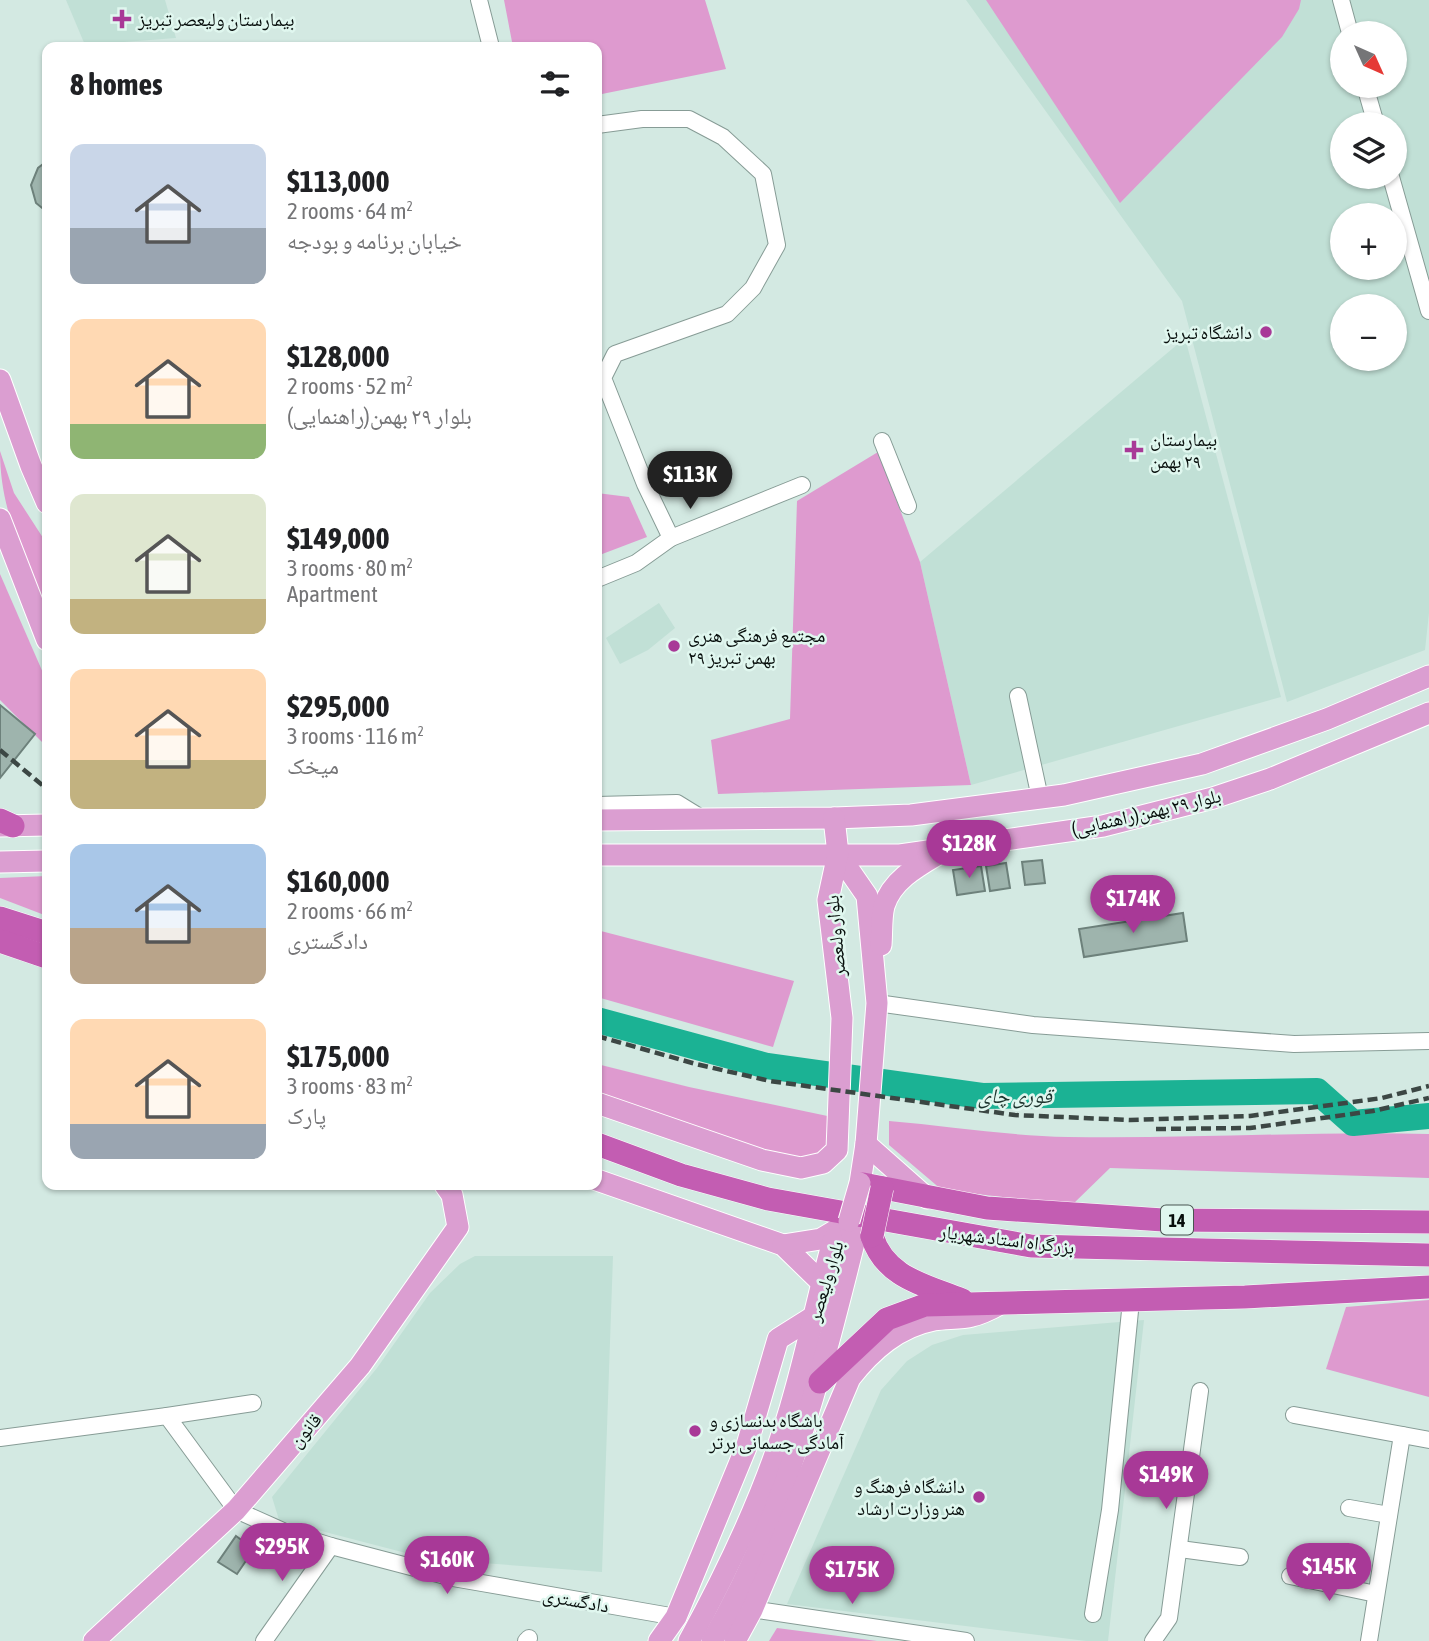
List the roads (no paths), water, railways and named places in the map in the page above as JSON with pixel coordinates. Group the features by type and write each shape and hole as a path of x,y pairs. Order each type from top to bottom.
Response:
{"highway":[{"path":"0,918 42,931"},
{"path":"0,941 42,955"},
{"name":"بزرگراه استاد شهریار","path":"602,1146 681,1175 757,1196 809,1208 1031,1246 1429,1255"},
{"name":"بزرگراه استاد شهریار","path":"860,1183 987,1208 1163,1220 1429,1222"},
{"path":"882,1188 872,1236 877,1253 907,1278 966,1302"},
{"path":"820,1382 887,1319 925,1305 966,1302 1131,1301 1429,1287"}],"main road":[{"path":"0,380 42,491"},
{"path":"0,519 42,627"},
{"name":"بلوار ٢٩ بهمن(راهنمایی)","path":"602,820 911,815 1040,798 1202,764 1327,719 1429,676"},
{"name":"بلوار ٢٩ بهمن(راهنمایی)","path":"602,855 900,855 1103,826 1213,799 1340,751 1429,713"},
{"path":"1327,719 1340,751"},
{"path":"4,824 42,813"},
{"path":"834,818 838,854"},
{"path":"4,824 42,825"},
{"path":"877,1003 884,906 903,877 946,849"},
{"name":"بلوار ولىعصر","path":"838,854 867,896 877,1003 866,1144 860,1183 849,1221"},
{"name":"بلوار ولىعصر","path":"602,1105 762,1160 801,1168 822,1163 836,1150 842,1018 828,900 838,854"},
{"path":"0,862 42,861"},
{"path":"866,1144 927,1198"},
{"path":"602,1182 783,1245 821,1282"},
{"name":"قانون","path":"94,1641 236,1510 360,1366 458,1227 452,1195 448,1190"},
{"path":"783,1245 821,1239 849,1221"},
{"name":"بلوار ولیعصر","path":"689,1641 765,1480 795,1393 832,1241 849,1221"},
{"name":"بلوار ولیعصر","path":"712,1641 742,1608 766,1535 797,1457 820,1382 854,1243 849,1221"},
{"path":"735,1641 742,1608 850,1378 867,1356 909,1327 933,1320 974,1316 1006,1302"},
{"path":"659,1641 676,1617 747,1445 778,1339 813,1317"}],"street":[{"path":"479,0 490,42"},
{"path":"1340,0 1346,21"},
{"path":"602,124 642,119 689,119 723,136 763,174 777,245 753,288 727,314 615,354 603,377 645,484 671,538"},
{"path":"1394,189 1429,311"},
{"path":"882,441 908,506"},
{"path":"31,466 42,478"},
{"path":"602,577 636,563 671,538 802,485"},
{"path":"1018,696 1040,798"},
{"path":"602,805 677,803 703,819"},
{"path":"877,1003 1033,1025 1294,1045 1429,1041"},
{"path":"1093,1614 1110,1510 1131,1301"},
{"path":"1153,1641 1170,1618 1200,1391"},
{"path":"0,1438 253,1403"},
{"path":"1294,1415 1429,1440"},
{"path":"167,1416 236,1510"},
{"path":"1369,1641 1402,1435"},
{"path":"1349,1508 1389,1515"},
{"name":"دادگستری","path":"236,1510 284,1531 331,1546 453,1578 676,1617"},
{"path":"264,1641 331,1546"},
{"path":"1180,1549 1240,1558"},
{"path":"1290,1576 1376,1594"},
{"path":"742,1608 966,1641"}],"waterway":[{"name":"قوری چای","path":"602,1021 767,1066 982,1096 1317,1091 1353,1123 1429,1116"}],"railway":[{"path":"0,750 42,785"},
{"path":"602,1037 696,1064 770,1081 1015,1115 1130,1120 1250,1116 1382,1098 1429,1086"},
{"path":"1156,1129 1250,1128 1373,1111 1429,1098"}],"place":[{"name":"بیمارستان ولیعصر تبریز","path":"122,19"},
{"name":"دانشگاه تبریز","path":"1266,332"},
{"name":"بیمارستان ٢٩ بهمن","path":"1134,450"},
{"name":"مجتمع فرهنگی هنری ۲۹ بهمن تبریز","path":"674,646"},
{"name":"باشگاه بدنسازی و آمادگی جسمانی برتر","path":"695,1431"},
{"name":"دانشگاه فرهنگ و هنر وزارت ارشاد","path":"979,1497"}]}
